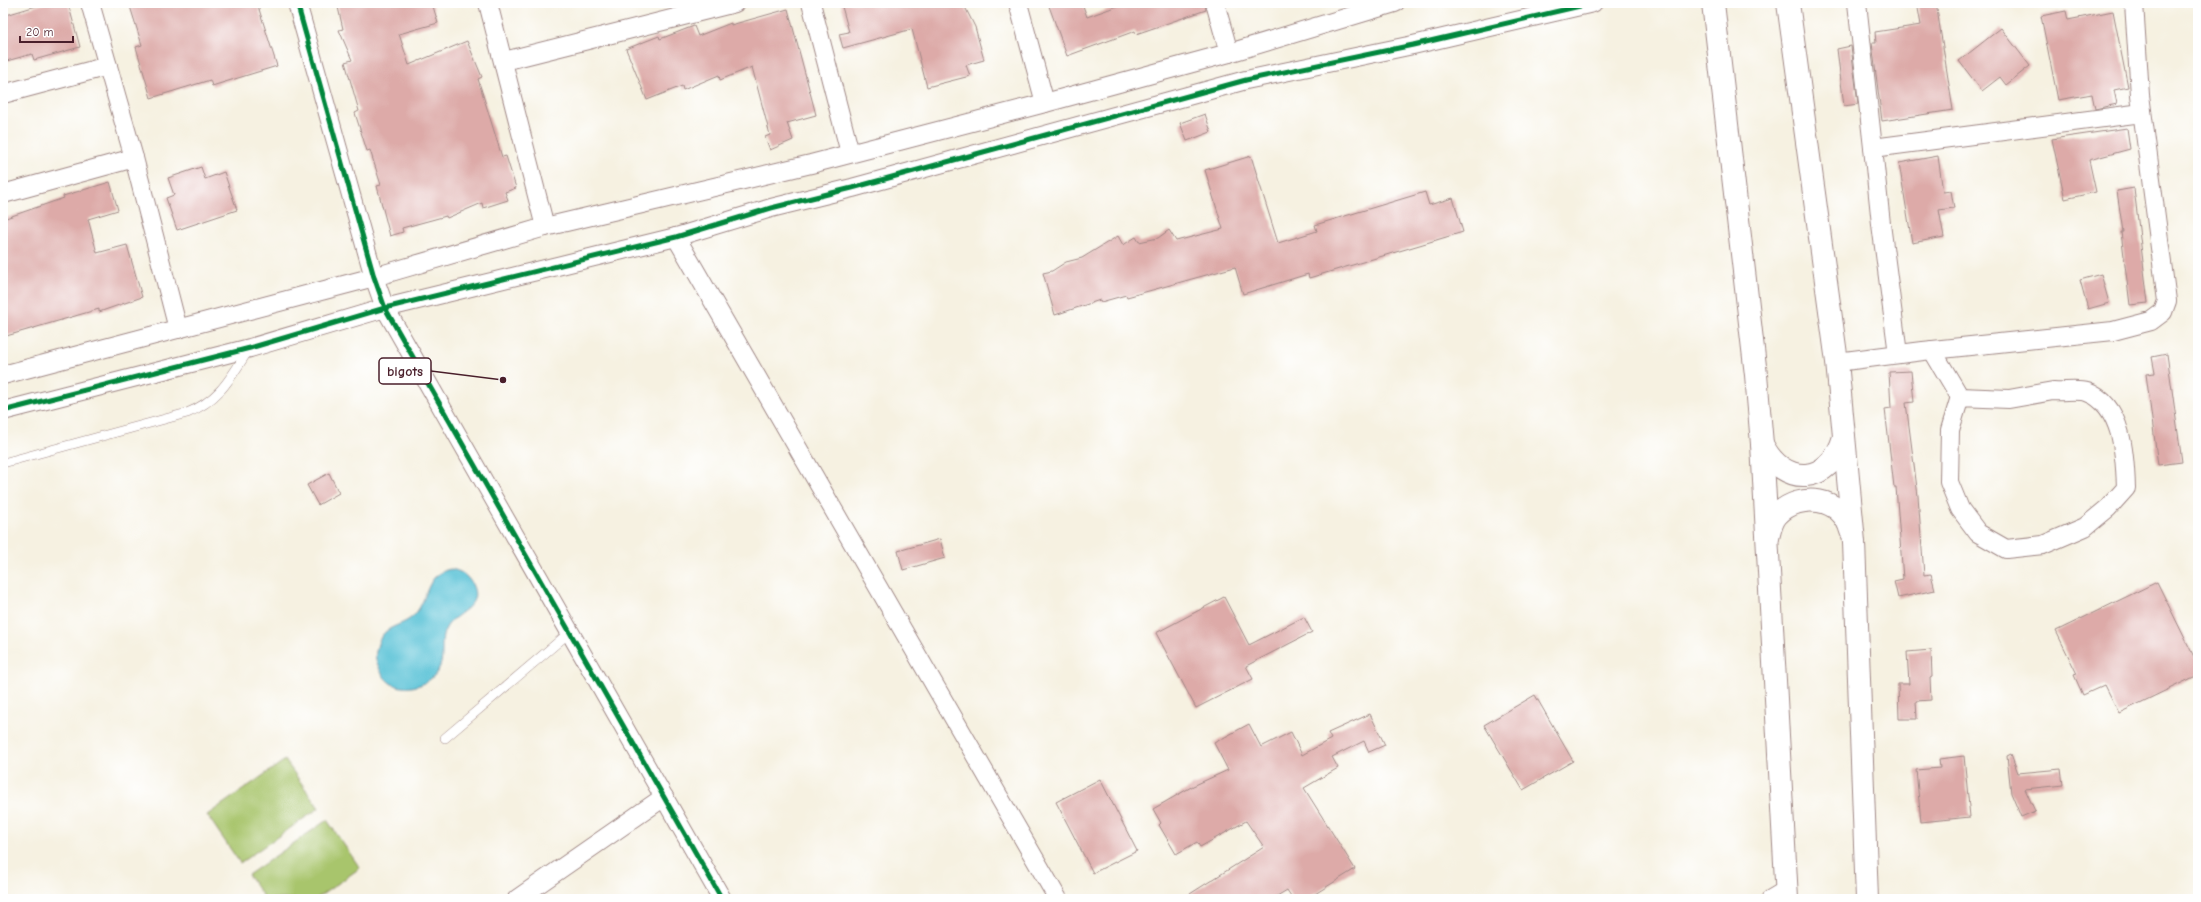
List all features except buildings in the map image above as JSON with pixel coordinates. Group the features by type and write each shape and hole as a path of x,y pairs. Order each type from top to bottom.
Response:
{"street":[{"path":"90,3 134,158 178,329"},
{"path":"297,3 374,277 385,308 722,899"},
{"path":"488,3 504,61 545,227"},
{"path":"504,61 735,3"},
{"path":"811,3 850,153"},
{"path":"1018,3 1045,103"},
{"path":"1215,3 1229,53"},
{"path":"3,375 374,277 545,227 850,153 1045,103 1229,53 1395,3"},
{"path":"3,411 250,348 385,308 676,237 771,208 852,188 1246,80 1413,45 1593,3"},
{"path":"1712,3 1756,375 1762,444 1768,543 1782,896"},
{"path":"1788,3 1837,362 1854,542 1867,899"},
{"path":"1857,3 1874,148 1881,224 1898,354"},
{"path":"1837,362 1932,350 2113,331 2151,321 2163,312 2167,301 2142,114 2134,3"},
{"path":"3,94 108,66"},
{"path":"1874,148 2142,114"},
{"path":"3,194 134,158"},
{"path":"676,237 1058,899"},
{"path":"1932,350 1960,397 1950,430 1949,482 1960,509 1978,533 2006,549 2043,544 2084,527 2108,508 2126,488 2125,468 2114,414 2104,404 2087,392 2053,391 2009,399 1960,397"},
{"path":"1762,444 1771,460 1783,470 1796,474 1807,475 1828,466 1836,458 1844,436"},
{"path":"1768,543 1771,526 1776,516 1799,503 1811,500 1823,501 1834,506 1843,514 1854,542"},
{"path":"517,899 664,797"}],"lane":[{"path":"3,463 187,413 203,407 217,395 250,348"},
{"path":"445,738 570,632"}],"green space":[{"path":"285,760 319,808 240,863 207,815"},
{"path":"327,820 360,868 316,899 265,899 248,875"}],"water":[{"path":"451,569 461,572 466,576 472,584 475,592 474,599 471,604 450,622 444,632 442,641 442,659 438,670 428,681 414,687 399,687 392,684 380,671 376,661 376,652 380,639 389,629 411,618 420,606 432,580 443,571"}],"cycle path":[{"path":"297,3 374,277 385,308 722,899"},
{"path":"3,411 250,348 385,308 676,237 771,208 852,188 1246,80 1413,45 1593,3"}],"place":[{"name":"bigots","path":"503,380"}]}
